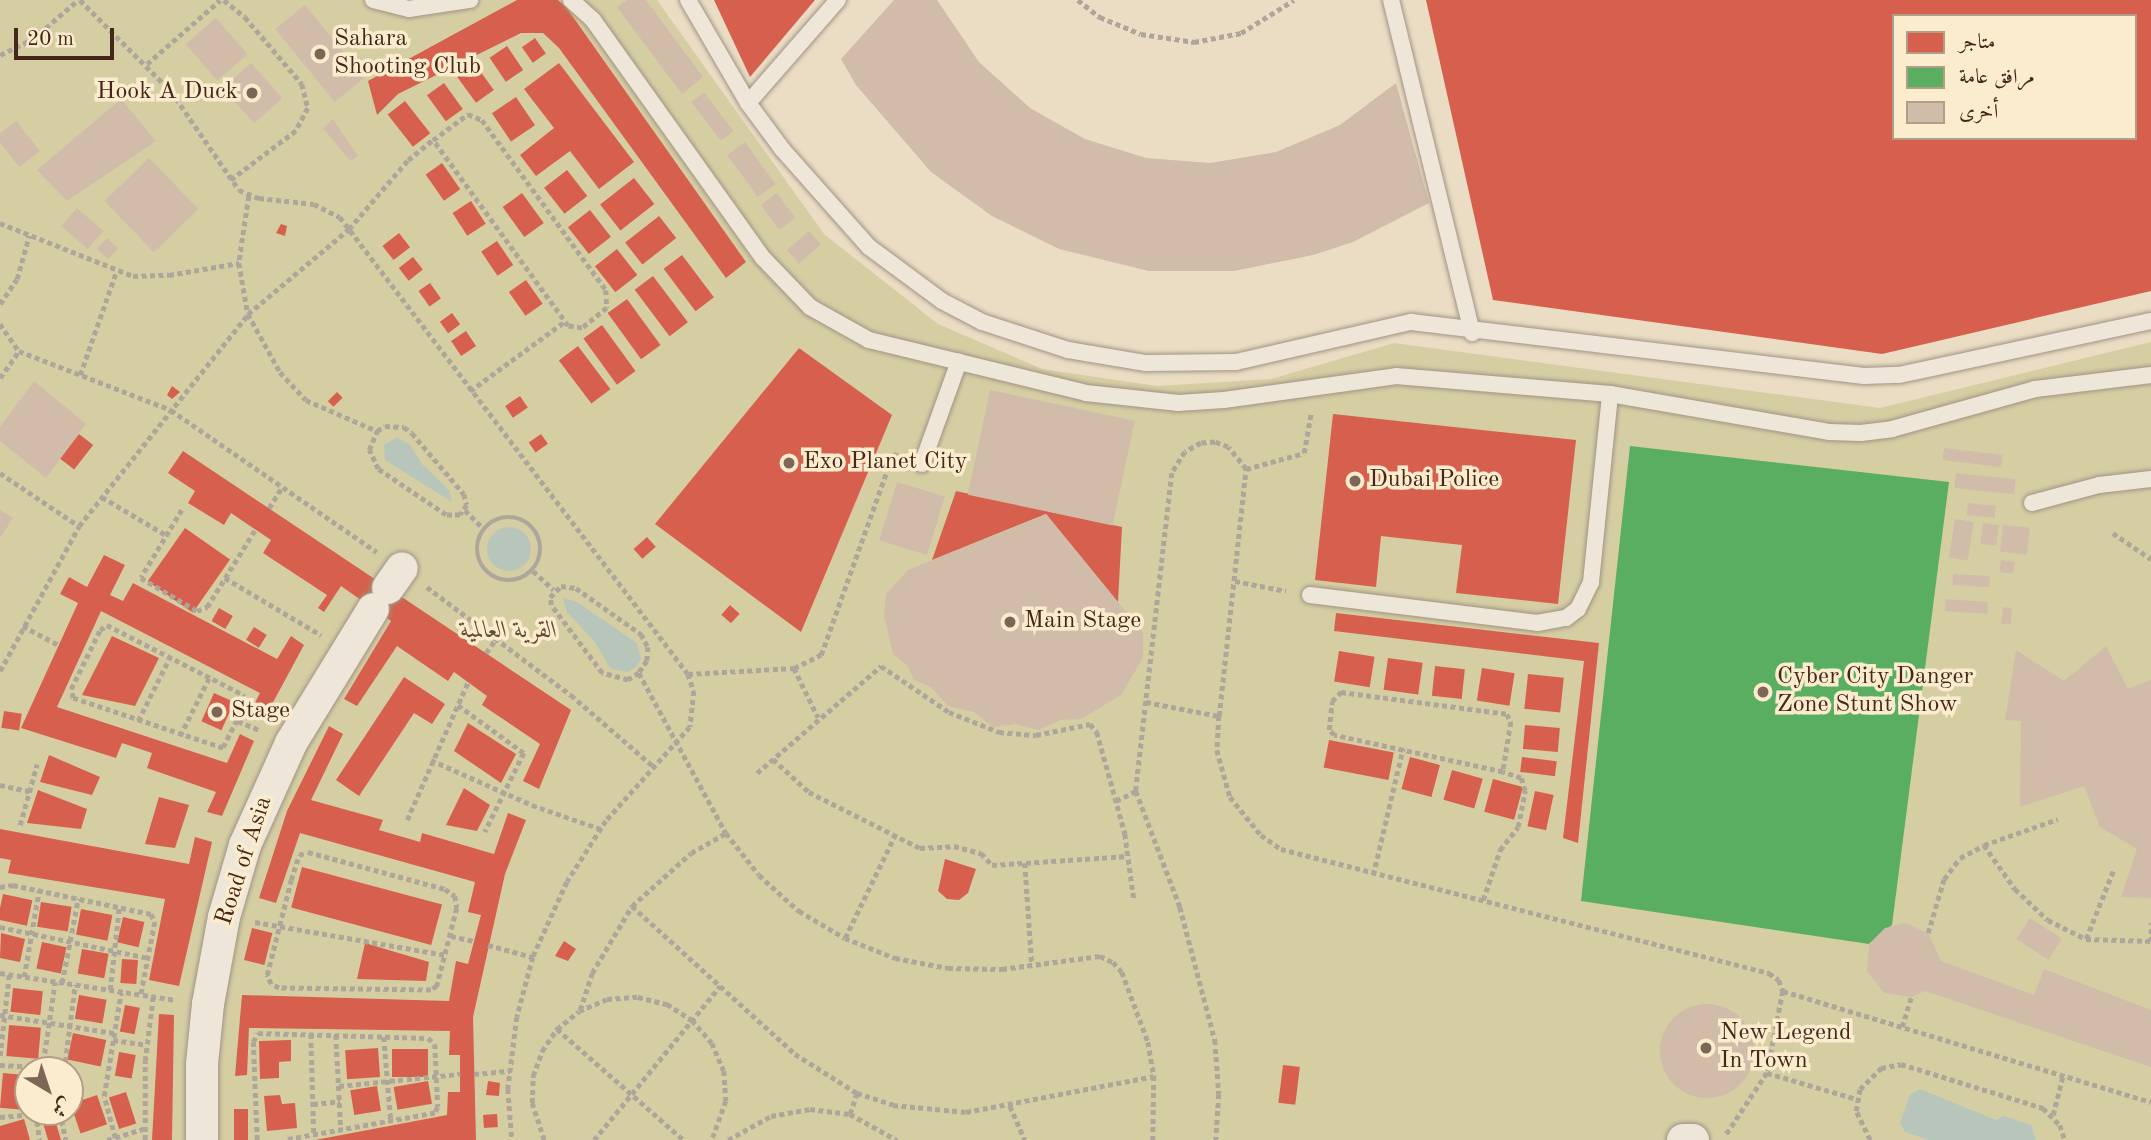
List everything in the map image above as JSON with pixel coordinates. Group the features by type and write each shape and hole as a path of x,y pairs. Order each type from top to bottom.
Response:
{"street":[{"name":"Road of Asia","path":"202,1140 202,1064 208,1004 224,917 245,845 270,786 346,651 388,588"},
{"path":"1683,1140 1693,1140"}],"lane":[{"path":"373,0 409,9 470,0"},
{"path":"571,0 593,20 785,284 820,313 869,340 1132,400 1224,400 1396,376 1610,394 1829,432 1861,433 1892,429 2035,389 2151,376"},
{"path":"688,0 748,103 782,149 869,247 942,301 1024,338 1146,363 1191,365 1281,355 1395,323 1426,323 1472,333 1864,376 1899,375 2151,321"},
{"path":"748,103 838,0"},
{"path":"1391,0 1472,333"},
{"path":"922,464 959,361"},
{"path":"1310,595 1537,623 1566,618 1578,609 1591,582 1610,394"},
{"path":"2032,503 2099,485 2151,479"}],"path":[{"path":"0,55 33,39 79,0 147,64 193,120 230,181 249,195 328,208 349,229 688,674 695,710 680,742 601,828 567,882 533,957 517,1017 510,1071 512,1140"},
{"path":"147,64 222,0 245,17 302,84 309,108 296,131 230,181"},
{"path":"1078,0 1100,17 1141,34 1194,42 1241,33 1294,0"},
{"path":"0,671 79,526 248,314 349,229 393,176 433,140 468,114 478,116 609,295 607,308 582,328 573,329 565,322 433,140"},
{"path":"249,195 239,263 248,314 280,372 306,400 377,431 395,425 412,433 464,494 465,510 485,529"},
{"path":"0,222 116,272 151,277 239,263"},
{"path":"0,304 17,279 29,236"},
{"path":"80,375 116,272"},
{"path":"470,391 565,322"},
{"path":"0,324 19,351 171,410"},
{"path":"0,378 19,351"},
{"path":"1246,469 1304,453 1314,387"},
{"path":"377,431 369,450 379,470 446,515 460,515 465,510"},
{"path":"1216,1140 1219,1094 1212,1027 1180,907 1136,790 1175,461 1201,443 1215,442 1228,447 1246,469 1217,750 1221,775 1244,818 1282,849 1374,875 1769,972 1779,980 1783,991 1767,1073 1722,1140"},
{"path":"688,674 794,668 821,655 829,643 894,454 922,464"},
{"path":"0,473 79,526"},
{"path":"269,508 282,487"},
{"path":"102,497 166,535"},
{"path":"182,510 142,570 142,582 197,611 207,607 255,530"},
{"path":"504,517 515,517 534,529 542,550 533,571 511,581 488,573 477,552 485,529 504,517"},
{"path":"2113,533 2151,559"},
{"path":"533,571 554,590 576,588 641,634 648,654 639,673 628,680 602,673 551,605 554,590"},
{"path":"225,578 346,651"},
{"path":"1235,582 1310,595"},
{"path":"107,625 170,657 246,697 228,740 219,748 138,722 71,696 83,657 100,630 107,625"},
{"path":"23,626 58,645"},
{"path":"486,653 497,637"},
{"path":"138,722 170,657"},
{"path":"757,774 876,667 885,667 949,712 990,729 1036,735 1093,726 1116,801 1134,900"},
{"path":"794,668 818,717"},
{"path":"639,673 680,742 726,833 759,875 799,911 845,938 895,958 948,968 1032,965 1100,956 1113,962 1122,972 1138,1008 1154,1076 1153,1140"},
{"path":"180,736 209,678"},
{"path":"407,820 431,760 468,682"},
{"path":"1483,900 1500,850 1518,827 1525,781 1503,772 1331,733 1333,696 1341,692 1507,714 1511,722 1503,772"},
{"path":"1146,702 1219,716"},
{"path":"458,705 524,753 485,832"},
{"path":"1374,875 1404,748"},
{"path":"773,759 809,792 920,848 949,845 981,853 992,864 1128,856"},
{"path":"431,760 504,793 601,828"},
{"path":"20,825 37,764"},
{"path":"0,785 29,791"},
{"path":"1116,801 1136,790"},
{"path":"1928,933 1939,890 1950,868 1984,845 2057,819"},
{"path":"579,1011 592,973 632,906 691,853 726,833"},
{"path":"845,938 895,835"},
{"path":"1984,845 2032,907 2086,939 2151,942 2151,923"},
{"path":"308,852 445,889 455,896 457,908 440,983 430,990 279,988 267,975 279,925 298,858 308,852"},
{"path":"1025,863 1032,965"},
{"path":"2086,939 2113,871"},
{"path":"0,887 39,890 120,907 154,918 142,995"},
{"path":"24,977 39,890"},
{"path":"44,1056 78,899"},
{"path":"632,906 795,1054 858,1093 929,1111 966,1112 1010,1106 1154,1076"},
{"path":"110,990 120,907"},
{"path":"224,917 447,955"},
{"path":"0,926 149,958"},
{"path":"451,936 474,942"},
{"path":"488,945 533,957"},
{"path":"0,973 208,1004"},
{"path":"0,1056 2,1016 9,974"},
{"path":"66,1056 75,985"},
{"path":"594,1140 720,986"},
{"path":"1783,991 2151,1102"},
{"path":"115,1138 104,1096 121,992"},
{"path":"145,1140 148,1045 153,997"},
{"path":"1902,1027 1911,997"},
{"path":"544,1140 532,1103 533,1076 542,1051 557,1029 579,1011 607,999 638,998 667,1004 692,1020 712,1043 724,1071 726,1101 719,1131 712,1140"},
{"path":"2,1016 114,1033"},
{"path":"557,1029 684,1140"},
{"path":"311,1034 314,1135"},
{"path":"257,1140 255,1035 311,1034 431,1040 437,1047 435,1113 285,1140"},
{"path":"335,1035 341,1130"},
{"path":"384,1037 391,1122"},
{"path":"113,1040 148,1045"},
{"path":"1870,1140 1858,1122 1857,1100 1873,1074 1902,1064 2031,1103 2053,1115 2064,1140"},
{"path":"474,1074 510,1071"},
{"path":"1767,1073 1857,1100"},
{"path":"339,1086 460,1074"},
{"path":"2053,1115 2063,1075"},
{"path":"849,1114 858,1093"},
{"path":"313,1104 340,1101"},
{"path":"1010,1106 1025,1140"},
{"path":"728,1140 771,1116 810,1109 849,1114 897,1140"},
{"path":"107,1140 144,1129"}],"green space":[{"name":"القرية العالمية","path":"0,0 657,0 824,234 938,324 1042,369 1157,386 1271,379 1394,343 1880,408 2151,342 2151,1140 0,1140"}],"shaded area":[{"path":"397,437 410,445 422,464 449,490 452,502 385,460 384,445"},
{"path":"509,527 524,534 531,549 524,564 509,571 494,564 487,549 494,534"},
{"path":"563,598 577,602 637,643 641,659 636,667 628,672 611,669 594,641 567,612"},
{"path":"1920,1089 1996,1120 2004,1116 2031,1125 2036,1140 1929,1140 1905,1132 1900,1123 1910,1095"}],"building: متاجر":[{"path":"517,0 558,0 566,7 746,262 726,278 559,48 543,33 521,33 398,94 377,115 368,81"},
{"path":"714,0 815,0 750,77"},
{"path":"1426,0 2151,0 2151,291 1882,354 1493,300"},
{"path":"535,38 546,54 533,63 522,47"},
{"path":"507,46 523,70 506,82 490,58"},
{"path":"559,63 634,162 599,189 570,151 536,176 520,155 554,128 524,89"},
{"path":"475,64 494,90 476,103 457,77"},
{"path":"444,83 463,109 446,121 427,95"},
{"path":"516,97 535,125 511,141 492,113"},
{"path":"405,101 430,133 413,147 388,115"},
{"path":"442,163 460,189 444,201 426,174"},
{"path":"567,170 587,196 564,214 544,188"},
{"path":"634,178 654,204 620,230 600,204"},
{"path":"522,193 544,223 524,237 503,207"},
{"path":"471,201 486,224 467,236 453,213"},
{"path":"590,210 611,237 589,254 568,227"},
{"path":"659,216 676,238 642,265 625,242"},
{"path":"281,224 287,226 285,236 276,233"},
{"path":"399,233 410,247 394,260 382,246"},
{"path":"497,241 513,265 497,276 481,252"},
{"path":"617,249 637,275 615,292 595,266"},
{"path":"682,255 714,297 696,311 664,269"},
{"path":"413,257 423,270 409,281 399,268"},
{"path":"653,276 688,322 670,336 635,290"},
{"path":"526,280 543,304 525,316 509,292"},
{"path":"430,283 441,299 429,307 419,291"},
{"path":"627,299 661,345 641,359 608,313"},
{"path":"452,313 460,324 448,333 440,322"},
{"path":"602,325 636,371 617,385 583,339"},
{"path":"466,331 476,346 461,356 451,341"},
{"path":"578,346 610,389 591,404 559,360"},
{"name":"Exo Planet City","path":"799,348 892,415 801,632 655,524"},
{"path":"172,386 180,392 172,399 167,395"},
{"path":"337,392 343,398 333,407 328,401"},
{"path":"520,396 528,408 513,418 505,406"},
{"path":"1333,414 1576,440 1558,604 1456,593 1462,545 1381,536 1376,587 1315,580"},
{"path":"79,434 93,445 74,470 60,458"},
{"path":"541,434 548,444 536,452 529,443"},
{"path":"183,451 571,710 539,789 523,781 540,744 482,705 487,696 454,672 448,681 397,646 357,706 344,699 391,621 341,586 324,612 318,608 327,595 263,553 271,540 231,513 224,525 188,503 195,491 168,473"},
{"path":"956,491 1122,527 1118,602 1046,514 932,560"},
{"path":"185,528 230,560 193,613 148,581"},
{"path":"647,537 656,547 642,559 634,549"},
{"path":"104,555 125,565 110,595 123,601 133,583 277,659 291,636 304,645 264,719 250,712 260,693 101,611 57,707 227,763 240,734 254,741 222,816 207,812 216,792 147,768 152,753 122,743 116,758 21,728 78,603 60,594 69,577 87,587"},
{"path":"730,605 740,614 731,623 721,615"},
{"path":"219,608 233,616 225,629 212,621"},
{"path":"1336,613 1599,643 1578,843 1563,838 1584,661 1334,631"},
{"path":"254,627 267,635 259,648 246,640"},
{"path":"112,636 159,658 135,706 82,695"},
{"path":"1339,651 1375,657 1370,687 1334,682"},
{"path":"1388,658 1423,663 1418,695 1384,690"},
{"path":"1435,666 1465,669 1462,699 1432,696"},
{"path":"1482,668 1515,673 1509,706 1477,701"},
{"path":"1528,674 1564,678 1560,713 1524,709"},
{"path":"404,677 445,704 432,724 414,713 359,796 336,780"},
{"name":"Stage","path":"214,693 234,702 221,730 201,721"},
{"path":"4,711 22,714 19,731 1,728"},
{"path":"468,723 516,754 501,783 454,751"},
{"path":"1525,725 1560,728 1558,752 1523,749"},
{"path":"329,726 343,734 311,800 383,820 379,830 420,842 422,833 494,854 508,813 526,820 505,874 473,1017 476,1140 315,1140 447,1115 448,1092 460,1092 460,1055 449,1055 450,1031 249,1028 247,1075 235,1076 242,995 449,1001 456,961 468,964 481,915 468,912 475,882 300,833 276,903 259,898 287,811"},
{"path":"1329,740 1394,753 1388,780 1324,767"},
{"path":"49,755 100,777 92,795 40,782"},
{"path":"1410,757 1440,765 1431,797 1401,789"},
{"path":"1522,757 1557,761 1555,776 1520,772"},
{"path":"1452,770 1483,779 1474,809 1443,800"},
{"path":"1493,779 1523,787 1514,820 1484,812"},
{"path":"464,788 490,805 477,831 446,825"},
{"path":"38,790 87,809 81,829 27,823"},
{"path":"1535,791 1554,795 1546,830 1528,826"},
{"path":"159,797 189,805 175,848 145,844"},
{"path":"0,829 189,864 195,837 212,842 179,986 149,980 165,899 8,873 11,860 0,858"},
{"path":"945,859 976,869 968,893 959,900 947,899 938,891"},
{"path":"302,867 442,905 431,945 291,908"},
{"path":"3,894 32,900 27,926 0,920"},
{"path":"41,902 72,907 68,932 37,927"},
{"path":"81,909 112,915 107,941 76,935"},
{"path":"123,917 144,922 139,947 117,942"},
{"path":"252,928 272,933 264,965 244,960"},
{"path":"1,933 25,939 20,962 0,958"},
{"path":"564,941 576,949 568,961 555,956"},
{"path":"42,942 66,947 61,974 36,968"},
{"path":"365,943 429,962 426,981 357,979"},
{"path":"82,949 109,954 104,978 78,974"},
{"path":"122,959 138,960 136,984 120,983"},
{"path":"13,988 43,991 40,1015 10,1012"},
{"path":"79,995 107,1000 102,1023 75,1019"},
{"path":"125,1005 140,1008 135,1034 120,1032"},
{"path":"159,1014 174,1015 172,1140 152,1140"},
{"path":"9,1025 41,1028 38,1056 6,1056"},
{"path":"73,1033 106,1040 101,1066 84,1063 84,1056 68,1056"},
{"path":"291,1040 291,1061 279,1062 279,1078 260,1079 259,1041"},
{"path":"378,1048 380,1077 347,1079 345,1050"},
{"path":"392,1049 428,1049 428,1077 392,1077"},
{"path":"119,1052 136,1055 132,1079 115,1076"},
{"path":"1283,1065 1300,1067 1295,1105 1278,1103"},
{"path":"3,1073 14,1074 14,1109 0,1108"},
{"path":"428,1081 432,1104 398,1110 394,1087"},
{"path":"488,1081 500,1083 499,1096 486,1095"},
{"path":"377,1086 381,1111 354,1115 350,1090"},
{"path":"126,1092 136,1123 119,1129 109,1098"},
{"path":"97,1095 107,1124 81,1133 78,1126 84,1126 84,1099"},
{"path":"280,1095 282,1104 295,1103 297,1128 267,1131 264,1096"},
{"path":"234,1109 248,1109 248,1140 234,1140"},
{"path":"497,1114 498,1127 484,1128 483,1115"},
{"path":"14,1122 14,1126 26,1126 30,1140 0,1140 0,1126"},
{"path":"44,1126 57,1126 61,1140 48,1140"}],"building: مرافق عامة":[{"name":"Cyber City Danger Zone Stunt Show","path":"1630,446 1949,482 1892,925 1869,944 1581,901"}],"building: أخرى":[{"path":"627,0 646,0 703,77 682,94 617,7"},
{"path":"894,0 937,0 979,62 1030,108 1085,139 1146,158 1210,163 1276,152 1340,125 1396,83 1429,203 1353,242 1313,255 1234,271 1149,271 1059,249 992,216 931,172 856,85 841,59"},
{"name":"Sahara Shooting Club","path":"305,5 364,78 335,102 275,29"},
{"path":"216,18 247,54 217,80 186,44"},
{"name":"Hook A Duck","path":"251,63 282,98 254,123 223,88"},
{"path":"704,92 733,131 721,141 691,102"},
{"path":"121,99 156,141 67,201 37,170"},
{"path":"333,119 358,156 350,161 323,128"},
{"path":"16,121 40,151 19,167 0,142 0,133"},
{"path":"745,142 776,184 758,197 727,155"},
{"path":"149,158 198,209 154,252 104,201"},
{"path":"777,193 795,218 779,230 761,205"},
{"path":"77,208 103,231 88,249 61,226"},
{"path":"809,231 821,245 799,264 787,250"},
{"path":"107,238 118,248 108,259 97,249"},
{"path":"34,381 86,424 46,478 0,441 0,427"},
{"path":"990,390 1135,421 1113,525 968,495"},
{"path":"1944,448 2003,455 2001,467 1943,460"},
{"path":"1956,473 2016,479 2014,494 1954,488"},
{"path":"897,482 945,497 927,555 879,540"},
{"path":"1968,503 1996,506 1995,518 1967,515"},
{"path":"0,510 13,518 0,538"},
{"name":"Main Stage","path":"1046,514 1143,633 1143,658 1121,695 1081,719 1060,720 1038,730 1016,724 993,727 974,712 948,706 931,687 914,680 907,665 893,654 884,616 886,594 908,570"},
{"path":"1955,519 1974,522 1968,560 1949,558"},
{"path":"1983,523 1999,525 1996,546 1980,544"},
{"path":"2003,525 2030,528 2027,555 2000,552"},
{"path":"2001,560 2015,562 2013,574 1999,572"},
{"path":"1953,574 1990,576 1989,587 1952,585"},
{"path":"1946,599 1988,602 1987,614 1945,611"},
{"path":"2003,607 2012,608 2011,624 2001,624"},
{"path":"2106,646 2128,689 2151,680 2151,898 2121,897 2137,849 2100,827 2084,786 2020,807 2021,721 2005,720 2016,650 2064,681"},
{"path":"2030,918 2062,939 2048,960 2016,939"},
{"path":"1905,923 1928,933 1941,961 2034,995 2044,969 2151,1010 2151,1067 1925,991 1911,997 1884,993 1867,971 1869,944 1885,928"},
{"path":"1707,1004 1725,1007 1740,1018 1751,1033 1754,1051 1751,1069 1740,1084 1725,1095 1707,1098 1689,1095 1674,1084 1663,1069 1660,1051 1663,1033 1674,1018 1689,1007"}],"place":[{"name":"Sahara Shooting Club","path":"320,54"},
{"name":"Hook A Duck","path":"252,93"},
{"name":"Exo Planet City","path":"789,463"},
{"name":"Dubai Police","path":"1355,481"},
{"name":"Main Stage","path":"1010,622"},
{"name":"Cyber City Danger Zone Stunt Show","path":"1763,692"},
{"name":"Stage","path":"217,712"},
{"name":"New Legend In Town","path":"1706,1048"}]}
